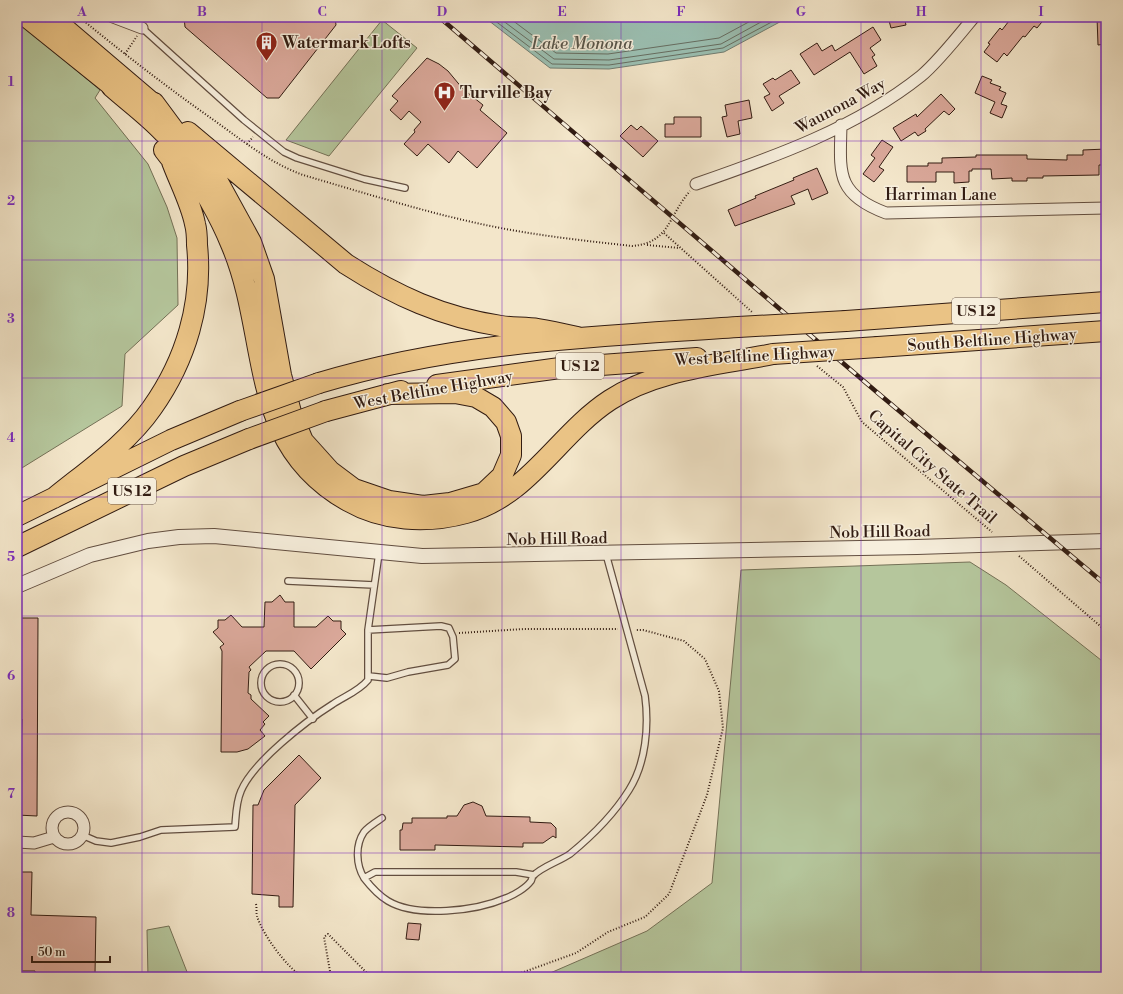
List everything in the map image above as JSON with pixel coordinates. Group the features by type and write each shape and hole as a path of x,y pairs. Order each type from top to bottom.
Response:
{"highway":[{"path":"112,87 164,132 214,207 233,247 243,279 266,387 274,416 286,444 306,470 333,493 361,509 398,519 433,520 467,513 499,500 527,479 581,423 610,400 635,387 675,373 773,354"},
{"path":"54,498 124,439 152,409 172,374 185,346 196,309 199,266 196,224 170,159 112,87"},
{"path":"154,104 346,264 399,296 458,316 503,326 537,329 577,337"},
{"path":"154,104 217,180 251,242 264,279 281,375 291,412 303,441 330,471 354,489 389,501 423,506 450,503 484,493 502,476 511,455 511,436 506,422 493,407 476,396 455,393 388,394"},
{"name":"South Beltline Highway","path":"846,321 1106,302"},
{"name":"West Beltline Highway","path":"17,516 171,440 240,411 360,370 411,359 498,345 577,337 846,321"},
{"name":"South Beltline Highway","path":"878,347 1106,330"},
{"name":"West Beltline Highway","path":"17,547 184,466 249,439 326,410 388,394 454,382 560,368 878,347"}],"main road":[{"path":"25,17 112,87"},
{"path":"53,17 154,104"}],"street":[{"path":"113,17 142,28"},
{"name":"Waunona Way","path":"696,184 752,165 874,109 922,76 974,17"},
{"name":"Harriman Lane","path":"841,125 842,175 848,188 866,206 886,213 1106,208"},
{"name":"Nob Hill Road","path":"17,586 90,555 141,543 178,537 214,536 422,556 606,554 1106,541"},
{"path":"65,812 70,812 79,817 84,826 82,835 76,842 71,844 61,844 54,837 52,832 53,821 56,817 65,812"},
{"path":"17,842 34,843 54,837"}],"lane":[{"path":"142,28 244,120 284,152 298,158 358,177 405,188"},
{"path":"82,835 96,841 111,843 140,837 161,830 235,827 240,792 248,777 273,752 313,719 332,704 363,686 368,680 368,630 380,553"},
{"path":"382,818 364,833 357,853 361,873 364,878 373,890 388,901 408,908 447,911 473,908 507,898 530,882 534,875 569,854 607,819 630,789 637,774 644,749 647,710 645,696 606,554"},
{"path":"288,581 374,585"},
{"path":"368,630 441,626 449,628 455,659 448,665 408,672 387,678 369,676"},
{"path":"277,664 284,664 294,671 299,683 294,695 284,701 278,701 268,697 262,687 261,681 266,670 277,664"},
{"path":"294,695 313,719"},
{"path":"364,878 375,872 516,872 534,875"}],"path":[{"path":"125,54 142,28"},
{"path":"696,184 679,204 664,233 753,312"},
{"path":"646,245 680,248"},
{"name":"Capital City State Trail","path":"811,361 843,387 862,422 876,435 1106,630"},
{"path":"451,634 524,629 643,630 684,641 705,659 719,691 723,728 708,795 669,894 644,917 608,932 576,953 510,977"},
{"path":"256,904 257,916 262,927 286,964 303,977"},
{"path":"331,977 324,937 328,934 369,975 374,977"}],"green space":[{"path":"382,20 417,48 329,156 286,140"},
{"path":"17,21 100,90 95,98 148,164 167,207 177,238 178,305 125,354 122,406 17,471"},
{"path":"970,562 1006,585 1106,664 1106,977 541,977 647,931 712,883 741,570"},
{"path":"169,926 189,977 148,977 147,930"}],"water":[{"name":"Lake Monona","path":"484,17 789,17 724,52 609,69 550,68"}],"building":[{"name":"Watermark Lofts","path":"184,17 335,17 336,25 279,98 267,98 185,27"},
{"path":"888,17 904,17 906,25 891,28"},
{"path":"1012,17 1046,17 1037,28 1034,26 1025,37 1023,36 1007,56 1004,53 997,62 984,52 990,44 988,43 1000,28 1002,30"},
{"path":"1097,17 1106,17 1106,44 1098,45"},
{"path":"873,27 881,40 870,48 875,55 872,57 877,66 864,74 850,52 814,75 800,54 817,43 822,51 832,45 835,51"},
{"name":"Turville Bay","path":"427,58 439,64 448,71 463,89 483,105 480,110 507,133 477,168 458,151 449,163 428,144 417,156 404,144 415,132 414,130 421,122 409,111 401,120 390,110 398,101 392,96"},
{"path":"791,70 800,83 779,96 784,103 772,111 764,97 770,94 763,84 773,78 775,80"},
{"path":"982,76 992,80 990,83 1001,87 999,90 1006,93 1001,104 1007,106 1002,118 990,113 995,102 975,93"},
{"path":"941,94 955,109 949,115 944,111 925,129 926,131 918,136 915,132 901,141 893,128 916,114 917,117"},
{"path":"749,100 752,118 738,121 740,134 727,137 722,117 727,116 725,105"},
{"path":"674,117 701,117 701,137 665,137 665,124 674,124"},
{"path":"631,125 637,130 641,126 658,141 643,157 620,136"},
{"path":"882,140 893,147 879,167 884,170 874,182 863,174 875,158 871,155"},
{"path":"1106,149 1106,165 1099,165 1099,175 1043,176 1043,178 1027,178 1027,181 1012,181 1012,178 992,179 991,169 972,169 972,171 969,171 969,182 954,183 954,172 936,172 936,182 907,182 907,166 928,166 928,163 942,163 942,158 976,157 976,155 1027,155 1027,159 1067,160 1067,155 1083,155 1083,150"},
{"path":"817,168 828,193 812,200 808,189 791,196 795,204 735,226 728,210"},
{"path":"280,595 285,602 294,602 294,627 316,627 328,616 333,621 341,621 341,629 346,634 311,669 294,651 266,651 249,667 251,670 249,672 248,693 251,695 251,699 269,716 263,722 265,724 260,730 265,736 248,749 237,752 221,752 222,651 220,647 224,644 213,632 218,628 218,620 225,620 231,615 242,627 264,627 265,602 272,602"},
{"path":"17,618 38,618 37,816 17,815 17,756 21,756 22,719 17,719"},
{"path":"299,755 321,778 295,805 293,907 279,907 279,896 252,894 253,805 258,805 264,790"},
{"path":"473,802 482,806 486,816 530,817 530,822 551,823 556,828 556,838 553,836 543,843 523,843 523,847 435,845 435,850 400,850 400,830 402,830 403,823 412,823 412,818 447,818 447,816 457,816 464,805"},
{"path":"17,872 32,872 31,915 96,917 95,974 85,973 85,977 35,977 35,971 17,971"},
{"path":"408,923 421,924 419,940 406,939"}],"railway":[{"path":"439,17 879,394 1106,585"}],"place":[{"name":"Watermark Lofts","path":"266,62"},
{"name":"Turville Bay","path":"444,112"}]}
